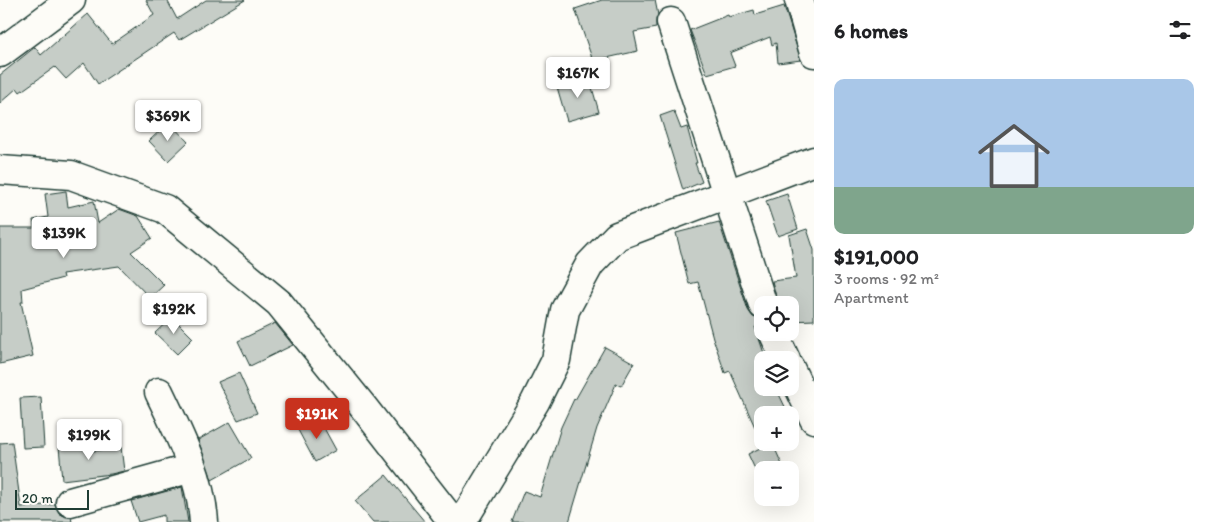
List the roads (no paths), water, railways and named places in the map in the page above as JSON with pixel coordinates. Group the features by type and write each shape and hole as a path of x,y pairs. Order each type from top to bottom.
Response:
{"street":[{"path":"0,53 71,0"},
{"path":"799,0 814,53"},
{"path":"671,22 760,296"},
{"path":"462,522 535,402 556,360 565,310 590,264 617,236 814,161"},
{"path":"0,170 71,175 165,209 279,303 453,522"},
{"path":"799,387 814,419"},
{"path":"159,392 187,450 203,503 204,522"},
{"path":"70,502 192,468"}]}
